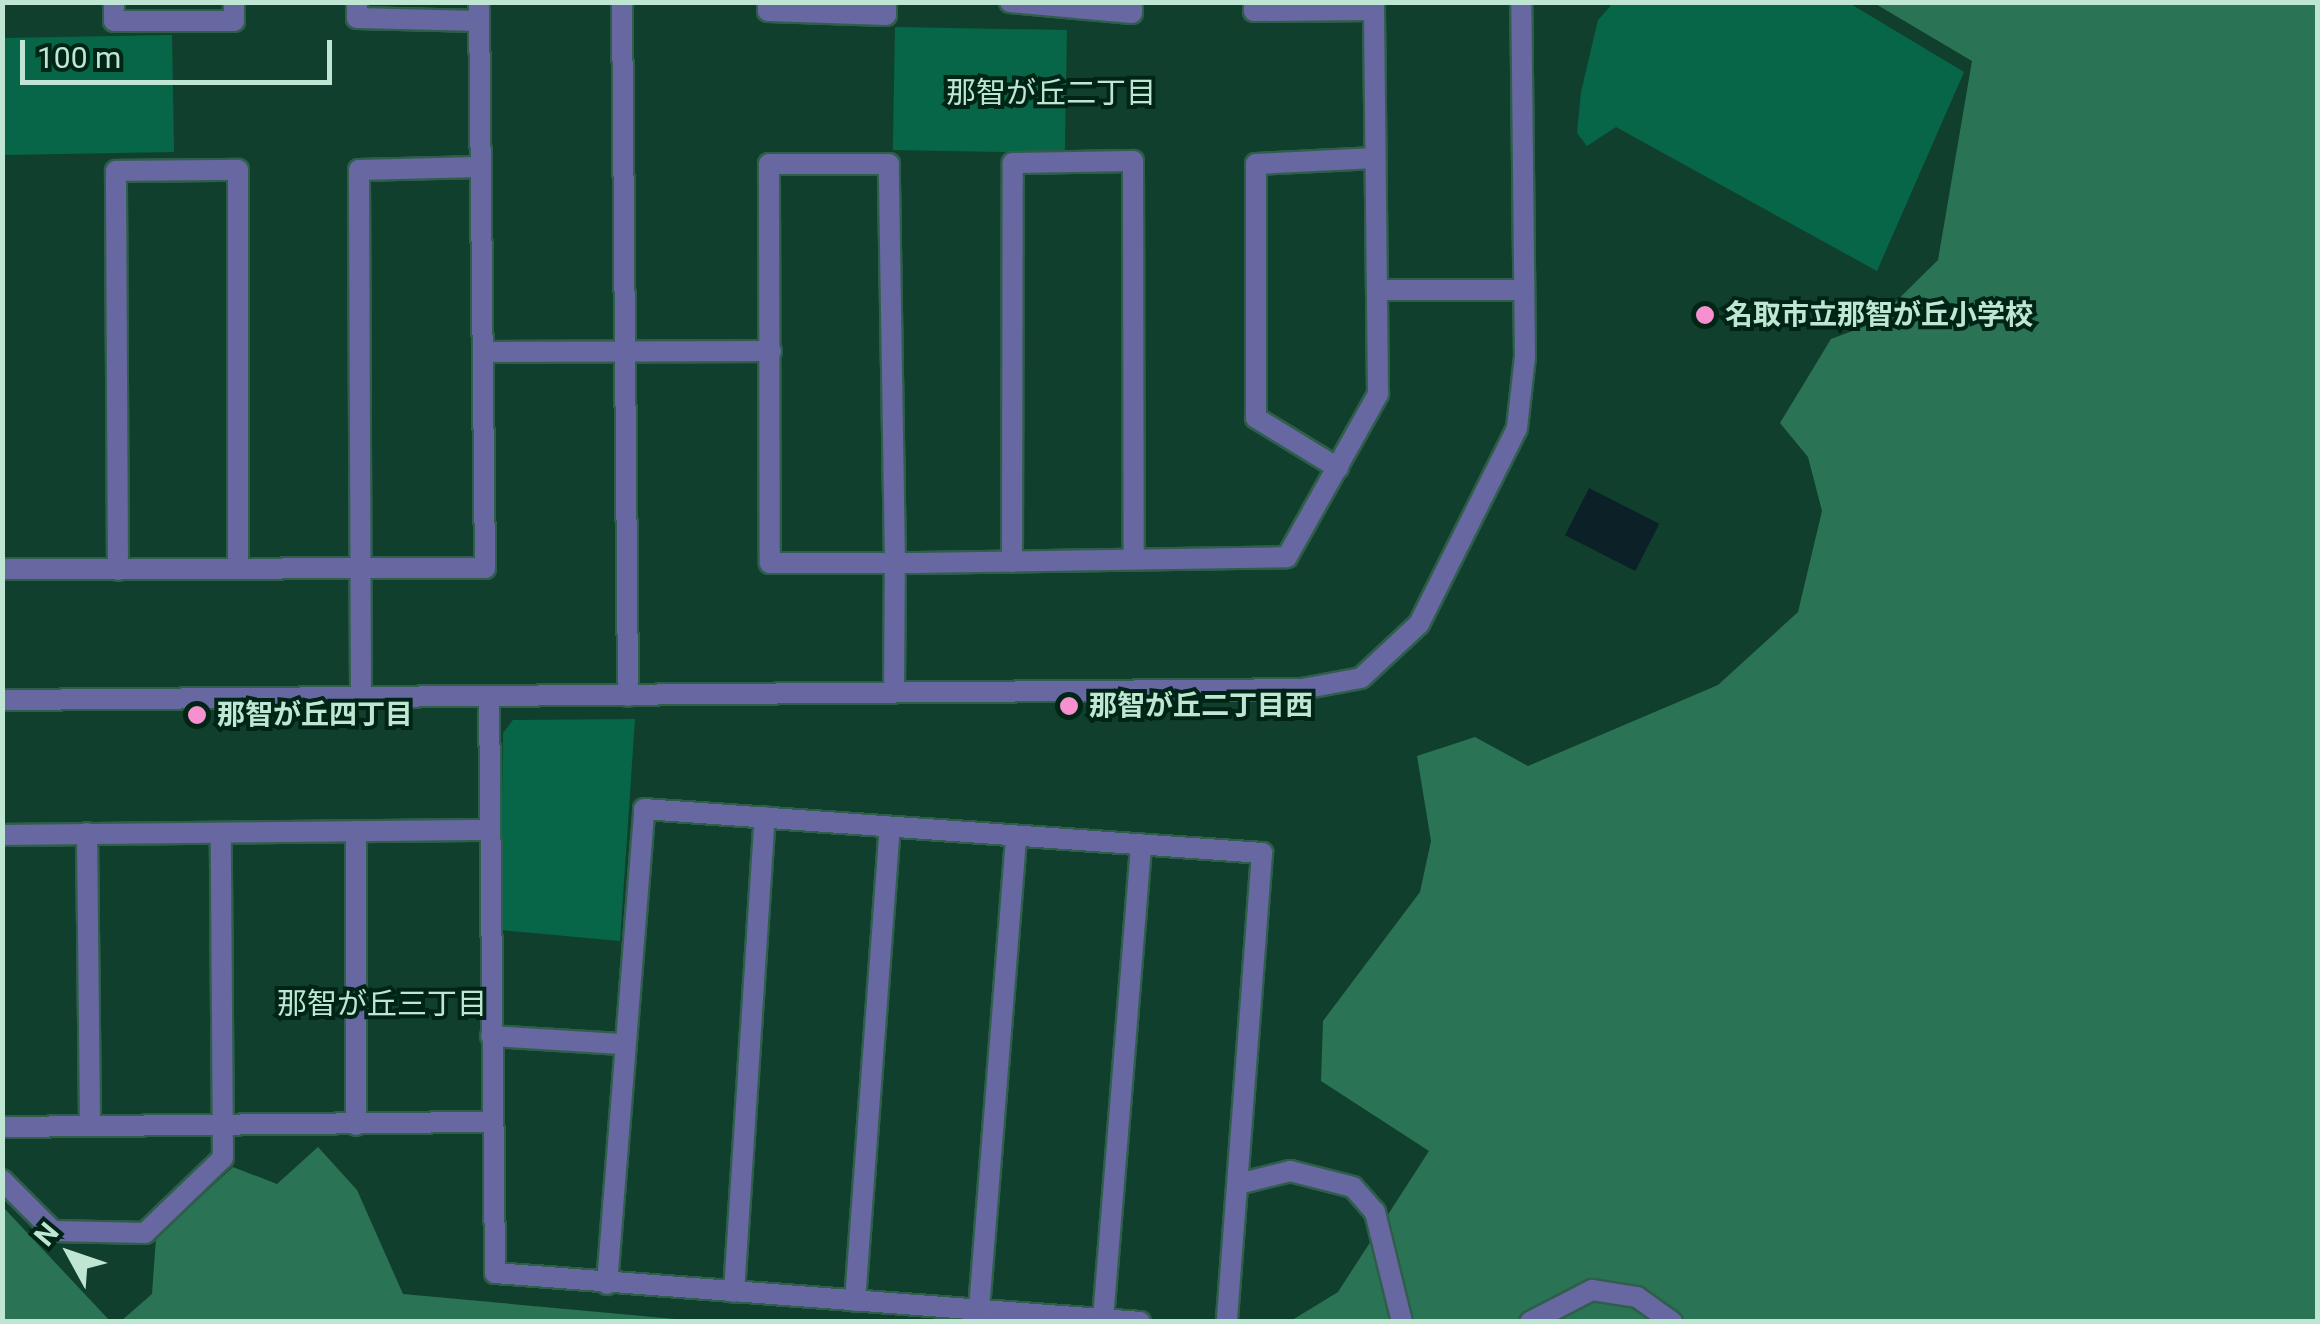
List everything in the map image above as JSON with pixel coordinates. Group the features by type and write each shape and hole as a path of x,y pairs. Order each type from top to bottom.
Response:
{"street":[{"path":"114,2 114,22 234,21 234,2"},
{"path":"2,569 485,568 479,12 357,18 357,2"},
{"path":"622,2 628,696"},
{"path":"768,2 768,11 886,15 886,2"},
{"path":"1010,2 1132,13 1132,2"},
{"path":"894,692 895,563 889,164 768,164 770,563 895,563 1012,562 1287,556 1378,394 1374,6 1254,11 1254,2"},
{"path":"2,700 1331,688 1378,670 1419,624 1508,454 1522,393 1520,2"},
{"path":"1338,468 1256,418 1256,164 1375,158"},
{"path":"1012,562 1013,163 1133,161 1134,560"},
{"path":"361,698 359,170 479,168"},
{"path":"118,570 116,171 238,170 238,566"},
{"path":"1378,290 1524,290"},
{"path":"482,352 770,351"},
{"path":"489,696 487,830 494,1272 607,1284 1140,1322"},
{"path":"607,1284 644,809 1262,854 1228,1322"},
{"path":"734,1292 766,818"},
{"path":"855,1300 890,826"},
{"path":"2,834 487,830"},
{"path":"356,831 356,1125"},
{"path":"87,833 90,1125"},
{"path":"2,1180 53,1231 145,1233 223,1158 222,834"},
{"path":"979,1309 1016,836"},
{"path":"1103,1319 1141,844"},
{"path":"492,1036 623,1044"},
{"path":"2,1126 493,1122"},
{"path":"1238,1184 1290,1171 1353,1187 1375,1212 1402,1322"},
{"path":"1530,1322 1592,1290 1637,1297 1672,1322"}],"green space":[{"path":"1613,3 1849,3 1964,72 1877,271 1616,127 1587,146 1577,133 1581,92 1598,20"},
{"path":"1874,3 2317,3 2317,1321 1289,1322 1338,1292 1429,1151 1321,1081 1323,1021 1420,892 1431,841 1417,756 1475,737 1528,766 1718,685 1798,612 1822,511 1808,457 1780,423 1831,339 1874,323 1938,260 1972,61"},
{"path":"895,27 1067,30 1065,153 893,150"},
{"path":"172,35 174,152 5,155 3,38"},
{"path":"635,719 620,941 500,930 503,733 513,720"},
{"path":"318,1147 357,1190 403,1294 697,1321 121,1321 152,1294 156,1238 233,1167 277,1184"},
{"path":"3,1207 110,1321 3,1321"}],"water":[{"path":"1589,488 1659,524 1635,571 1565,535"}],"place":[{"name":"名取市立那智が丘小学校","path":"1705,315"},
{"name":"那智が丘二丁目西","path":"1069,706"},
{"name":"那智が丘四丁目","path":"197,715"}],"district":[{"name":"那智が丘二丁目","path":"1051,93"},
{"name":"那智が丘三丁目","path":"382,1004"}]}
